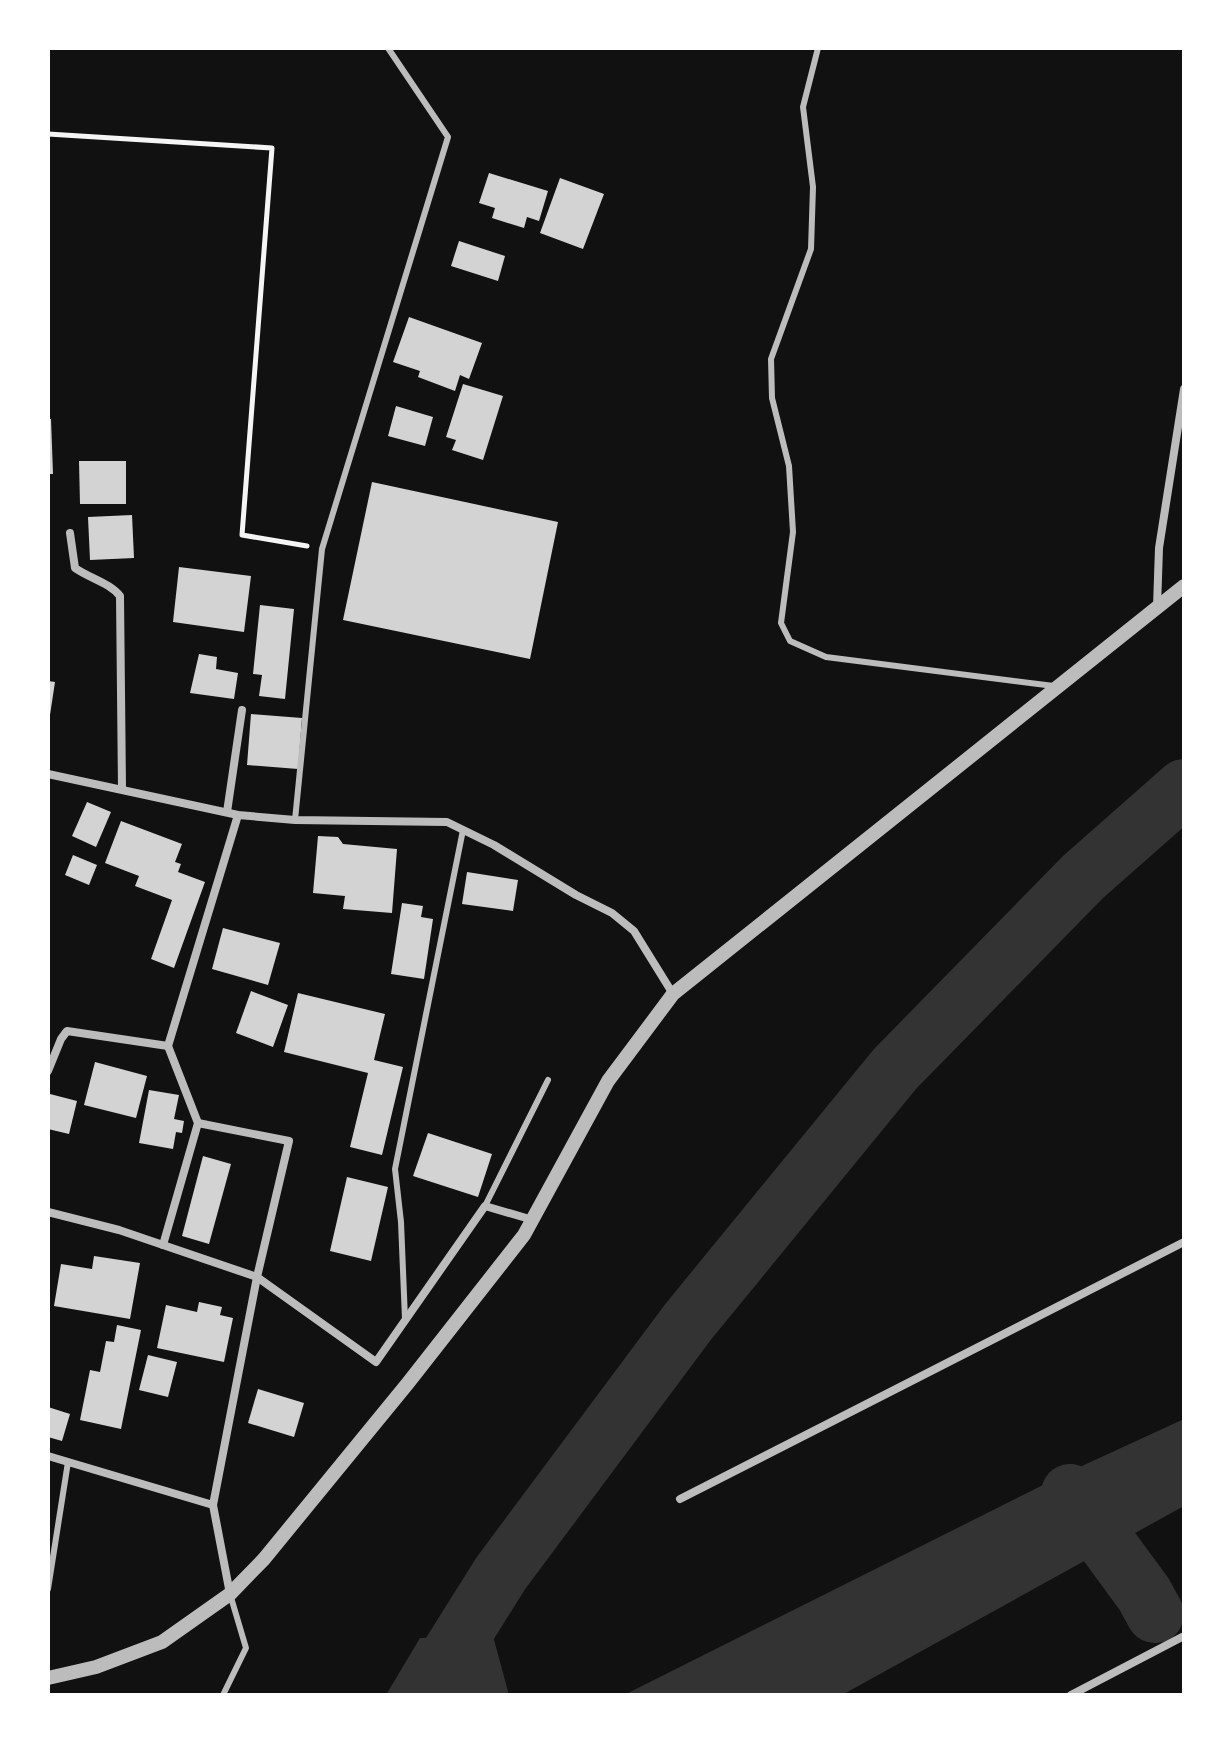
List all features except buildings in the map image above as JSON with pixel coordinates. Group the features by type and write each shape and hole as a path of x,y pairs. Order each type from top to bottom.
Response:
{"street":[{"path":"1157,608 1159,548 1184,389"},
{"path":"70,533 75,568 87,577 117,590 120,596 122,788"},
{"path":"48,1678 96,1667 162,1642 230,1594 264,1559 408,1383 533,1220 608,1081 673,994 1184,586"},
{"path":"227,812 242,710"},
{"path":"48,774 238,815 295,820 447,822 494,845 612,913 634,931 673,994"},
{"path":"163,1245 198,1123 168,1046 238,815"},
{"path":"48,1071 67,1031 168,1046"},
{"path":"198,1123 289,1141 257,1277 213,1505 230,1594"},
{"path":"48,1212 119,1230 257,1277 376,1362 485,1206 533,1220"},
{"path":"680,1499 1184,1242"},
{"path":"48,1456 213,1505"},
{"path":"1071,1695 1184,1636"}],"lane":[{"path":"295,820 322,549 448,137 388,48"},
{"path":"818,48 803,107 813,187 811,249 771,359 772,398 789,466 793,532 781,623 790,641 826,657 1057,687"},
{"path":"405,1320 401,1222 395,1169 463,830"},
{"path":"485,1206 548,1080"},
{"path":"48,1589 68,1462"},
{"path":"223,1695 246,1648 230,1594"}],"path":[{"path":"48,134 272,148 242,535 322,549"}],"shaded area":[{"path":"1184,1419 1184,1506 842,1695 624,1695 1071,1471"},
{"path":"493,1636 509,1695 386,1695 420,1638"}],"waterway":[{"path":"432,1695 442,1667 501,1573 688,1322 895,1069 1083,877 1184,788"},
{"path":"1070,1493 1144,1594 1155,1614"}]}
